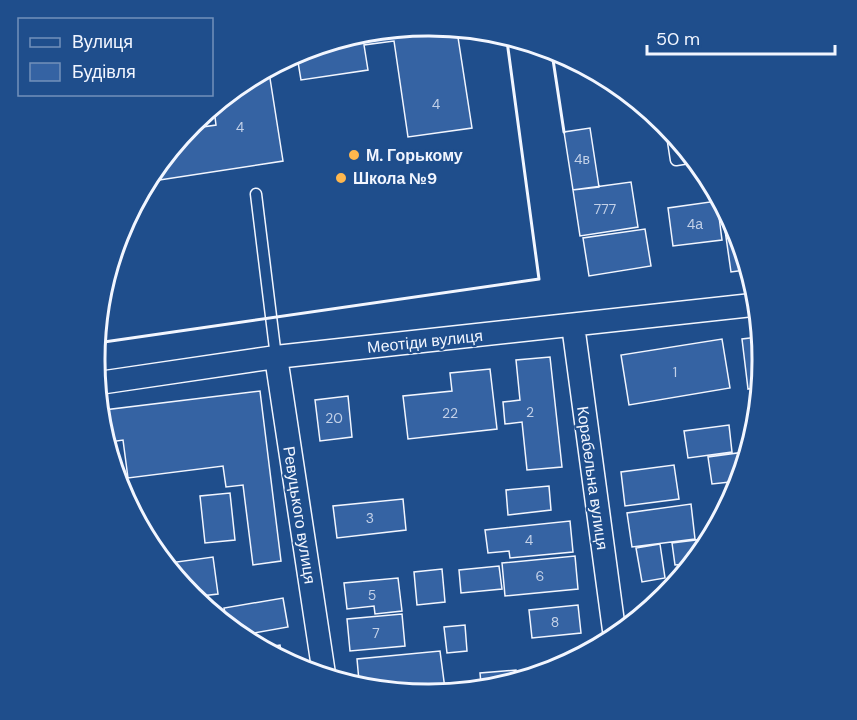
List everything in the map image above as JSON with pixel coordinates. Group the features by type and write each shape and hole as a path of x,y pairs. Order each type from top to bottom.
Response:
{"street":[{"name":"Меотіди вулиця","path":"105,382 276,357 748,305"},
{"name":"Корабельна вулиця","path":"573,325 613,626"},
{"name":"Ревуцького вулиця","path":"276,357 323,667"}],"lane":[{"path":"674,149 676,160 683,159"},
{"path":"256,194 276,357"}],"building":[{"path":"407,37 458,38 472,128 408,137 394,41 364,45 368,70 301,80 298,64 345,47"},
{"path":"270,77 283,161 159,180 199,131 203,127 216,125 215,116"},
{"path":"590,128 599,187 573,190 564,132"},
{"path":"631,182 638,227 580,236 573,190"},
{"path":"711,202 719,217 722,240 673,246 668,208"},
{"path":"645,229 651,266 589,276 583,238"},
{"path":"725,230 739,271 731,272"},
{"path":"752,338 752,381 751,388 748,389 742,339"},
{"path":"722,339 730,388 629,405 621,355"},
{"path":"550,357 562,467 527,470 522,422 505,424 503,402 520,400 516,360"},
{"path":"490,369 497,429 408,439 403,396 452,391 450,373"},
{"path":"260,391 281,561 253,565 243,485 226,487 223,466 128,478 123,440 115,441 108,409"},
{"path":"348,396 352,437 320,441 315,400"},
{"path":"729,425 732,452 688,458 684,431"},
{"path":"738,453 729,482 712,484 708,457"},
{"path":"674,465 679,499 625,506 621,472"},
{"path":"549,486 551,510 508,515 506,490"},
{"path":"230,493 235,540 205,543 200,496"},
{"path":"403,499 406,530 337,538 333,506"},
{"path":"691,504 695,539 632,547 627,513"},
{"path":"570,521 573,552 510,558 509,551 488,553 485,530"},
{"path":"698,540 680,565 675,565 672,543"},
{"path":"660,544 665,578 642,582 636,548"},
{"path":"575,556 578,589 505,596 502,563"},
{"path":"213,557 218,594 206,595 175,562"},
{"path":"499,566 502,589 461,593 459,570"},
{"path":"442,569 445,602 417,605 414,572"},
{"path":"398,578 402,611 375,614 374,606 347,609 344,583"},
{"path":"283,598 288,627 254,633 225,612 224,608"},
{"path":"578,605 581,633 532,638 529,610"},
{"path":"402,614 405,646 350,651 347,619"},
{"path":"465,625 467,651 447,653 444,627"},
{"path":"440,651 444,683 407,683 359,676 357,659"},
{"path":"516,670 516,672 481,680 480,673"}],"wall":[{"path":"105,342 539,279 508,46"},
{"path":"553,62 564,132"}],"place":[{"name":"М. Горькому","path":"354,155"},
{"name":"Школа №9","path":"341,178"}]}
